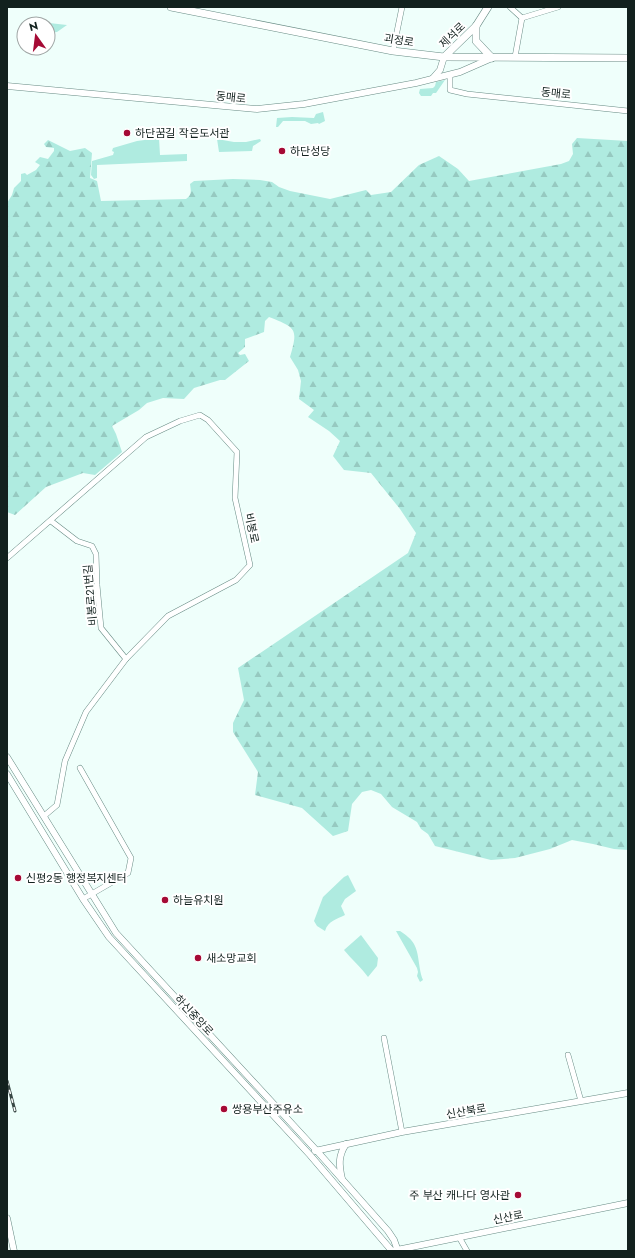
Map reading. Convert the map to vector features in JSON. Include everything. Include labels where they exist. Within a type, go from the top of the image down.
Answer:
[{"type":"main road","name":"괴정로","points":[[171,7],[393,51],[444,57],[628,58]]},
{"type":"main road","name":"제석로","points":[[444,57],[476,26],[488,7]]},
{"type":"main road","points":[[476,26],[476,41],[492,58]]},
{"type":"street","points":[[393,51],[402,7]]},
{"type":"street","points":[[510,7],[522,18]]},
{"type":"street","points":[[522,18],[558,7]]},
{"type":"street","points":[[515,57],[522,18]]},
{"type":"street","points":[[433,78],[440,70],[444,57]]},
{"type":"street","name":"동매로","points":[[7,86],[257,109],[304,104],[416,83],[460,72],[492,58]]},
{"type":"street","name":"동매로","points":[[450,75],[450,90],[467,94],[628,111]]},
{"type":"street","name":"비봉로","points":[[7,558],[146,437],[180,421],[200,414],[208,420],[237,452],[235,498],[250,565],[236,580],[168,616],[126,659],[86,712],[65,761],[57,804],[44,816]]},
{"type":"street","name":"비봉로21번길","points":[[51,521],[77,541],[92,546],[96,554],[101,628],[126,659]]},
{"type":"street","points":[[7,757],[116,933],[317,1150],[388,1231],[396,1251]]},
{"type":"street","points":[[80,768],[131,858],[128,873],[84,899]]},
{"type":"street","name":"하신중앙로","points":[[7,774],[109,937],[310,1155],[396,1251]]},
{"type":"street","points":[[36,821],[44,816]]},
{"type":"street","points":[[109,937],[116,933]]},
{"type":"street","points":[[384,1038],[402,1132]]},
{"type":"street","points":[[568,1055],[581,1101]]},
{"type":"street","name":"신산북로","points":[[310,1155],[317,1150],[402,1132],[628,1093]]},
{"type":"street","points":[[342,1179],[339,1163],[341,1152],[346,1144]]},
{"type":"street","name":"신산로","points":[[396,1251],[628,1203]]},
{"type":"street","points":[[7,1218],[14,1251]]},
{"type":"street","points":[[458,1237],[467,1251]]},
{"type":"green space","points":[[56,24],[67,25],[57,32]]},
{"type":"green space","points":[[445,80],[436,93],[433,93],[431,96],[421,96],[419,93],[420,89],[433,88],[436,82]]},
{"type":"green space","points":[[323,112],[325,121],[319,124],[311,124],[305,121],[283,121],[278,127],[276,127],[277,118],[314,118],[316,114]]},
{"type":"green space","points":[[159,138],[160,155],[187,154],[187,161],[97,165],[97,178],[94,179],[91,175],[92,161],[113,155],[113,148],[137,141]]},
{"type":"green space","points":[[577,138],[628,141],[628,850],[614,849],[572,840],[550,849],[515,858],[491,860],[435,846],[428,834],[421,829],[417,822],[392,807],[381,794],[371,790],[362,792],[352,804],[348,831],[333,836],[302,808],[255,795],[258,772],[233,732],[233,723],[244,700],[238,668],[408,553],[416,533],[400,509],[371,473],[344,470],[333,456],[340,441],[329,431],[308,417],[314,410],[299,399],[301,381],[298,370],[290,357],[294,340],[293,331],[285,324],[269,317],[265,321],[264,332],[245,339],[245,347],[238,353],[240,355],[245,354],[249,361],[225,380],[220,380],[194,388],[184,399],[163,398],[147,403],[139,410],[112,426],[122,452],[95,475],[83,473],[46,487],[15,515],[7,512],[7,203],[14,188],[21,181],[21,174],[25,173],[27,175],[36,170],[40,165],[35,162],[40,157],[48,159],[54,151],[54,148],[46,147],[44,144],[48,140],[70,151],[85,148],[92,153],[90,178],[97,181],[101,201],[186,199],[191,193],[190,184],[194,181],[233,179],[272,182],[279,187],[290,191],[330,199],[366,190],[371,195],[391,192],[419,165],[439,156],[458,169],[469,181],[561,164],[569,161],[573,154],[572,144]]},
{"type":"green space","points":[[217,139],[234,142],[246,142],[260,139],[261,141],[253,146],[252,151],[219,152]]},
{"type":"green space","points":[[348,875],[356,891],[345,899],[341,906],[345,915],[328,925],[325,931],[317,926],[314,921],[323,897]]},
{"type":"green space","points":[[396,931],[400,931],[412,941],[417,951],[423,980],[420,982],[417,976],[417,968]]},
{"type":"green space","points":[[361,935],[378,958],[377,966],[368,977],[344,950]]},
{"type":"railway","points":[[7,1081],[15,1111]]},
{"type":"place","name":"하단꿈길 작은도서관","points":[[127,133]]},
{"type":"place","name":"하단성당","points":[[282,151]]},
{"type":"place","name":"신평2동 행정복지센터","points":[[18,878]]},
{"type":"place","name":"하늘유치원","points":[[165,900]]},
{"type":"place","name":"새소망교회","points":[[198,958]]},
{"type":"place","name":"쌍용부산주유소","points":[[224,1109]]},
{"type":"place","name":"주 부산 캐나다 영사관","points":[[518,1195]]}]
